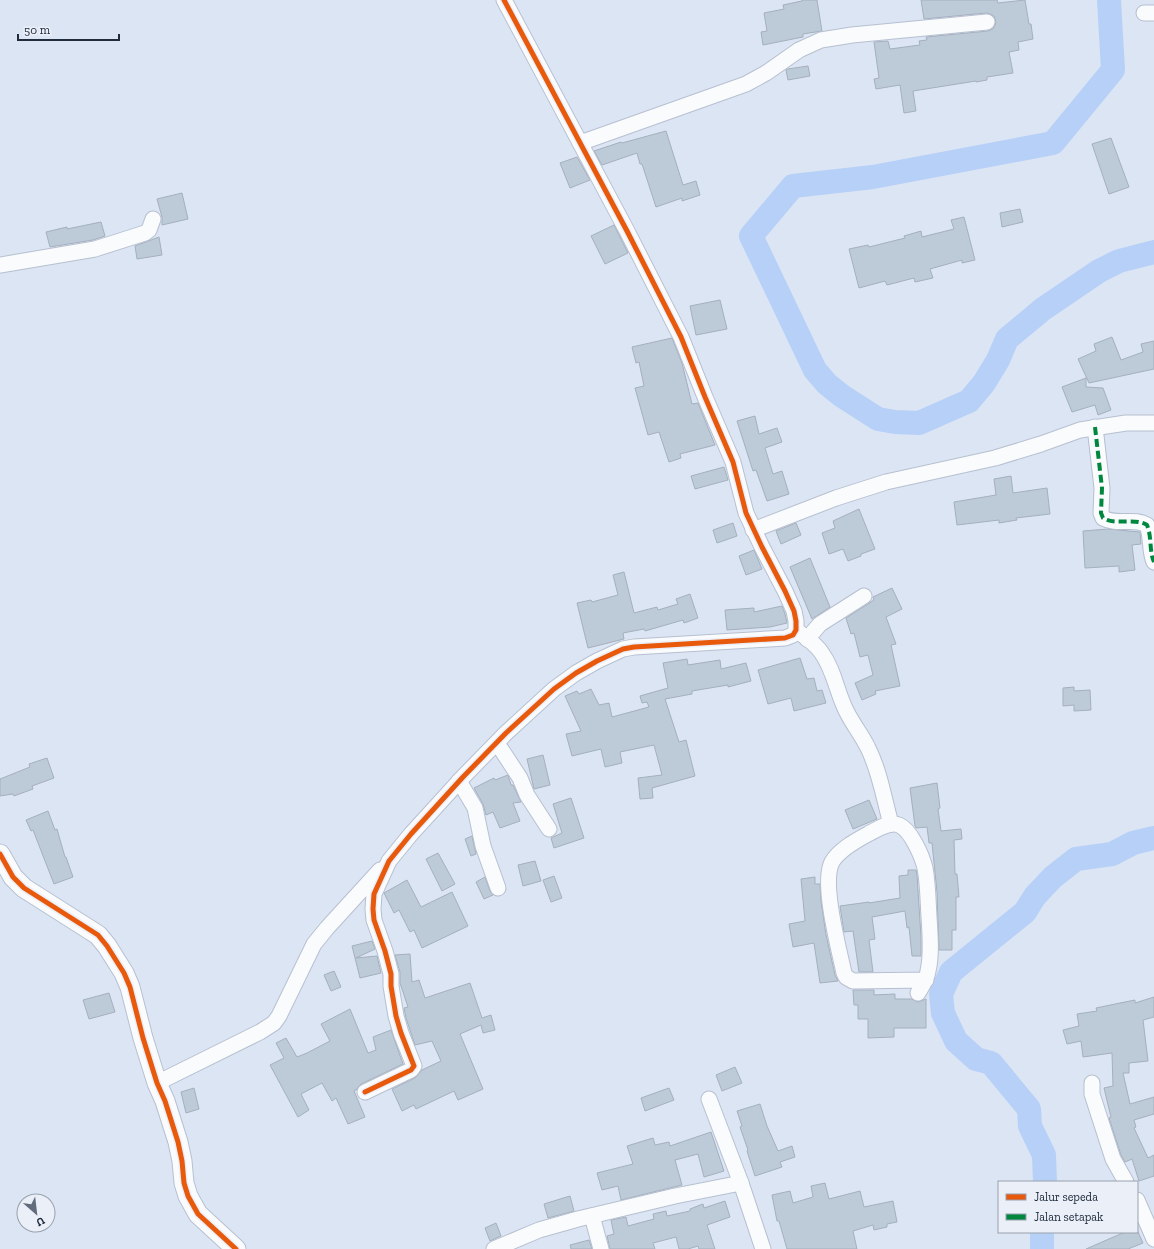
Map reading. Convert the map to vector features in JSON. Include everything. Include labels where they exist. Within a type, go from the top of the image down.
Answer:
[{"type":"street","points":[[504,0],[681,337],[733,462],[746,513],[753,530],[790,602],[802,634],[816,646],[826,660],[851,721],[869,748],[884,795],[891,824]]},
{"type":"street","points":[[580,143],[746,84],[766,73],[799,50],[821,40],[852,35],[987,22]]},
{"type":"street","points":[[0,265],[104,247],[145,233],[149,230],[153,219]]},
{"type":"street","points":[[753,530],[836,498],[886,482],[1000,456],[1041,444],[1080,430],[1126,422],[1154,423]]},
{"type":"street","points":[[1095,427],[1102,488],[1101,513],[1103,518],[1112,522],[1139,522],[1147,525],[1149,529],[1151,553],[1154,562]]},
{"type":"street","points":[[157,1083],[260,1032],[274,1023],[282,1011],[314,944],[327,928],[389,861],[411,834],[459,781],[496,743],[554,689],[576,673],[622,649],[645,646],[785,638],[792,635],[802,634],[864,596]]},
{"type":"street","points":[[496,743],[520,778],[527,795],[549,829]]},
{"type":"street","points":[[459,781],[475,808],[483,846],[498,888]]},
{"type":"street","points":[[918,993],[926,980],[930,958],[928,902],[924,868],[918,848],[907,832],[899,825],[891,824],[863,837],[845,849],[832,862],[829,870],[828,887],[844,973],[846,977],[852,981],[926,980]]},
{"type":"street","points":[[0,854],[13,877],[24,888],[93,931],[108,946],[129,983],[143,1038],[178,1142],[184,1182],[194,1209],[202,1219],[236,1249]]},
{"type":"street","points":[[365,1092],[411,1070],[414,1066],[396,1016],[391,974],[386,951],[374,920],[374,894],[389,861]]},
{"type":"street","points":[[1092,1083],[1092,1094],[1113,1159],[1125,1181]]},
{"type":"street","points":[[709,1099],[741,1184],[763,1249]]},
{"type":"street","points":[[494,1249],[539,1230],[592,1216],[675,1196],[741,1184]]},
{"type":"street","points":[[1138,1202],[1154,1238]]},
{"type":"street","points":[[592,1216],[601,1249]]},
{"type":"building","points":[[802,0],[817,0],[822,31],[803,34],[803,37],[763,45],[761,32],[767,31],[764,13],[784,9],[783,5]]},
{"type":"building","points":[[921,0],[997,0],[998,3],[1025,0],[1033,39],[1018,42],[1019,50],[1009,52],[1013,73],[987,77],[987,80],[976,82],[913,91],[916,111],[904,113],[900,85],[876,89],[874,79],[879,78],[874,42],[888,41],[890,49],[920,45],[919,41],[927,40],[926,37],[988,31],[993,29],[996,22],[994,16],[986,13],[924,19]]},
{"type":"building","points":[[808,66],[810,76],[788,80],[786,70]]},
{"type":"building","points":[[666,131],[683,185],[696,181],[700,195],[682,201],[682,198],[656,207],[637,153],[602,165],[594,151],[621,142],[622,143]]},
{"type":"building","points":[[1111,138],[1129,187],[1109,194],[1092,144]]},
{"type":"building","points":[[577,157],[590,180],[570,188],[560,163]]},
{"type":"building","points":[[182,193],[188,219],[162,225],[162,217],[157,199]]},
{"type":"building","points":[[1020,209],[1023,222],[1002,227],[1000,213]]},
{"type":"building","points":[[964,217],[975,260],[962,263],[962,260],[930,269],[933,278],[915,282],[914,278],[887,285],[885,281],[859,288],[849,249],[868,245],[869,247],[905,238],[904,236],[921,231],[922,237],[954,229],[951,220]]},
{"type":"building","points":[[101,222],[105,236],[93,240],[50,247],[46,232]]},
{"type":"building","points":[[614,225],[628,253],[605,264],[591,236]]},
{"type":"building","points":[[159,237],[162,255],[137,259],[135,246]]},
{"type":"building","points":[[720,300],[727,329],[696,335],[690,306]]},
{"type":"building","points":[[1112,337],[1121,360],[1143,352],[1141,344],[1154,341],[1154,369],[1089,383],[1078,359],[1096,351],[1094,344]]},
{"type":"building","points":[[672,338],[682,363],[692,404],[698,403],[715,445],[680,454],[681,458],[669,462],[659,432],[648,435],[635,388],[644,386],[639,362],[636,363],[632,347]]},
{"type":"building","points":[[1086,378],[1086,387],[1103,388],[1111,410],[1098,415],[1095,405],[1072,412],[1062,387]]},
{"type":"building","points":[[755,416],[759,434],[777,428],[782,442],[765,448],[773,474],[782,471],[789,494],[767,501],[756,470],[753,471],[737,421]]},
{"type":"building","points":[[724,467],[728,480],[695,489],[691,476]]},
{"type":"building","points":[[1011,476],[1013,493],[1047,488],[1050,514],[1016,518],[1017,520],[999,523],[999,520],[957,525],[954,502],[996,495],[994,479]]},
{"type":"building","points":[[859,509],[875,549],[848,561],[843,549],[829,554],[822,533],[835,528],[833,521]]},
{"type":"building","points":[[733,523],[737,536],[717,543],[713,530]]},
{"type":"building","points":[[796,523],[801,535],[781,544],[776,531]]},
{"type":"building","points":[[1108,529],[1140,532],[1141,544],[1132,545],[1135,570],[1119,572],[1119,566],[1085,568],[1083,531]]},
{"type":"building","points":[[754,550],[762,569],[746,575],[739,556]]},
{"type":"building","points":[[810,558],[830,607],[812,619],[790,567]]},
{"type":"building","points":[[624,572],[634,613],[657,607],[658,610],[678,604],[676,599],[690,594],[698,618],[684,623],[683,620],[645,631],[644,629],[623,633],[624,639],[588,648],[577,603],[591,600],[592,602],[618,595],[613,575]]},
{"type":"building","points":[[892,588],[902,609],[886,617],[896,644],[891,645],[900,686],[875,691],[876,694],[862,700],[855,683],[873,675],[868,655],[860,657],[854,633],[851,634],[846,618],[874,600],[873,597]]},
{"type":"building","points":[[782,606],[787,623],[770,627],[727,630],[725,610],[754,608],[754,612]]},
{"type":"building","points":[[800,658],[807,679],[814,678],[817,691],[822,690],[826,703],[794,711],[791,698],[768,704],[758,670]]},
{"type":"building","points":[[687,659],[688,665],[720,660],[721,669],[746,663],[751,681],[728,687],[728,685],[692,691],[692,694],[665,699],[679,742],[686,740],[695,776],[652,788],[653,798],[640,799],[638,778],[662,775],[654,745],[620,752],[622,763],[605,767],[601,749],[572,756],[566,734],[581,731],[565,696],[577,691],[579,694],[591,689],[599,705],[609,703],[612,717],[649,707],[647,702],[642,703],[640,696],[668,688],[663,663]]},
{"type":"building","points":[[1074,687],[1074,691],[1090,690],[1091,710],[1074,711],[1074,705],[1063,706],[1063,688]]},
{"type":"building","points":[[543,755],[550,785],[534,789],[527,759]]},
{"type":"building","points":[[47,758],[54,778],[32,786],[33,789],[14,796],[13,794],[0,796],[0,779],[30,767],[29,764]]},
{"type":"building","points":[[508,775],[511,785],[513,785],[521,802],[513,803],[520,821],[500,828],[493,812],[486,815],[483,804],[474,788],[494,778],[495,780]]},
{"type":"building","points":[[937,783],[941,831],[961,829],[962,839],[954,840],[955,874],[957,874],[959,897],[956,897],[956,930],[952,930],[952,950],[939,950],[937,892],[932,843],[929,843],[927,827],[916,828],[915,826],[910,788]]},
{"type":"building","points":[[571,798],[584,838],[554,848],[551,838],[562,833],[553,804]]},
{"type":"building","points":[[869,800],[877,819],[853,829],[845,810]]},
{"type":"building","points":[[48,811],[55,830],[57,829],[65,857],[73,877],[54,884],[33,830],[31,831],[26,820]]},
{"type":"building","points":[[472,836],[476,854],[471,856],[465,839]]},
{"type":"building","points":[[438,853],[455,884],[442,891],[426,859]]},
{"type":"building","points":[[535,861],[541,881],[523,886],[518,865]]},
{"type":"building","points":[[908,870],[916,870],[917,875],[921,956],[912,956],[909,927],[907,928],[905,911],[872,917],[875,939],[869,940],[873,972],[859,972],[853,931],[844,932],[840,906],[900,898],[899,876],[908,875]]},
{"type":"building","points":[[554,876],[562,898],[551,902],[543,880]]},
{"type":"building","points":[[485,877],[493,895],[484,899],[476,882]]},
{"type":"building","points":[[815,877],[815,884],[820,884],[826,935],[835,975],[838,981],[820,983],[814,943],[793,947],[789,924],[805,921],[801,879]]},
{"type":"building","points":[[407,880],[421,907],[452,892],[468,926],[422,948],[414,930],[410,932],[399,910],[394,913],[384,893]]},
{"type":"building","points":[[372,941],[375,949],[356,958],[377,956],[381,973],[360,978],[352,946]]},
{"type":"building","points":[[410,954],[412,982],[419,980],[425,998],[470,983],[482,1018],[491,1015],[495,1030],[483,1033],[481,1025],[460,1034],[483,1089],[458,1100],[454,1091],[416,1109],[414,1105],[402,1111],[392,1089],[415,1078],[422,1070],[441,1061],[432,1041],[415,1045],[406,1018],[404,1008],[408,1007],[400,983],[400,972],[395,955]]},
{"type":"building","points":[[334,971],[341,987],[331,991],[324,975]]},
{"type":"building","points":[[853,990],[874,990],[874,995],[895,994],[895,999],[912,999],[918,1002],[926,999],[926,1028],[894,1028],[894,1037],[868,1038],[868,1019],[858,1019],[858,1005],[854,1005]]},
{"type":"building","points":[[109,993],[115,1012],[89,1019],[83,1000]]},
{"type":"building","points":[[1154,997],[1154,1017],[1143,1020],[1148,1061],[1129,1063],[1129,1073],[1123,1073],[1130,1104],[1154,1097],[1154,1114],[1134,1120],[1136,1127],[1134,1128],[1148,1158],[1154,1155],[1154,1176],[1139,1181],[1132,1159],[1125,1162],[1121,1155],[1109,1118],[1111,1117],[1104,1088],[1113,1086],[1112,1053],[1083,1057],[1081,1041],[1067,1044],[1063,1030],[1079,1026],[1077,1014],[1097,1011],[1096,1008],[1135,1000],[1135,1003]]},
{"type":"building","points":[[350,1009],[368,1053],[376,1050],[373,1037],[391,1030],[403,1064],[361,1084],[354,1091],[365,1117],[348,1124],[336,1098],[332,1101],[322,1083],[301,1094],[309,1110],[298,1117],[270,1065],[284,1058],[276,1043],[286,1038],[297,1057],[307,1053],[330,1041],[321,1024]]},
{"type":"building","points":[[735,1067],[742,1083],[722,1091],[716,1075]]},
{"type":"building","points":[[194,1088],[199,1109],[186,1113],[181,1092]]},
{"type":"building","points":[[669,1088],[674,1100],[645,1111],[641,1098]]},
{"type":"building","points":[[760,1104],[767,1126],[778,1151],[792,1146],[795,1157],[780,1162],[782,1167],[755,1176],[740,1127],[742,1126],[737,1111]]},
{"type":"building","points":[[711,1132],[724,1171],[704,1177],[698,1154],[675,1160],[682,1185],[621,1200],[618,1186],[602,1190],[597,1173],[633,1164],[627,1146],[653,1138],[655,1145],[669,1142],[670,1146]]},
{"type":"building","points":[[825,1183],[829,1199],[860,1191],[864,1207],[893,1201],[897,1222],[887,1224],[887,1227],[874,1230],[873,1225],[853,1231],[857,1249],[787,1249],[779,1221],[777,1221],[772,1195],[790,1191],[793,1203],[813,1197],[811,1186]]},
{"type":"building","points":[[570,1196],[574,1211],[548,1218],[544,1204]]},
{"type":"building","points":[[725,1201],[730,1217],[707,1225],[715,1249],[699,1249],[698,1246],[688,1249],[679,1249],[676,1237],[653,1243],[655,1249],[610,1249],[607,1236],[614,1234],[611,1220],[626,1217],[628,1226],[654,1219],[653,1214],[666,1211],[667,1216],[690,1211],[690,1209],[703,1204],[704,1208]]},
{"type":"building","points":[[496,1223],[501,1236],[490,1241],[485,1228]]},
{"type":"building","points":[[1138,1232],[1143,1243],[1128,1249],[1086,1249],[1123,1233]]},
{"type":"building","points":[[589,1240],[592,1249],[571,1249],[570,1245]]},
{"type":"waterway","points":[[1109,0],[1113,70],[1053,143],[873,177],[793,186],[751,236],[815,370],[827,384],[842,396],[878,419],[895,422],[919,423],[969,401],[984,383],[998,360],[1007,339],[1043,309],[1099,271],[1119,261],[1154,252]]},
{"type":"waterway","points":[[1045,1181],[1044,1155],[1030,1126],[1029,1109],[991,1063],[976,1059],[956,1041],[943,1013],[941,994],[951,972],[1025,912],[1035,896],[1053,877],[1076,859],[1112,854],[1133,843],[1154,838]]},
{"type":"waterway","points":[[1042,1233],[1042,1249]]},
{"type":"marked path","points":[[1095,427],[1102,488],[1101,513],[1103,518],[1114,521],[1137,522],[1147,525],[1150,534],[1152,558],[1154,562]]},
{"type":"cycle path","points":[[365,1092],[411,1070],[414,1066],[396,1016],[391,986],[391,974],[374,920],[374,894],[389,861],[411,834],[463,777],[506,733],[554,689],[576,673],[623,649],[634,647],[785,638],[793,635],[796,630],[794,611],[746,513],[733,462],[681,337],[627,231],[504,0]]},
{"type":"cycle path","points":[[0,854],[13,877],[24,888],[98,935],[107,946],[124,973],[130,987],[143,1038],[157,1083],[165,1101],[178,1142],[182,1161],[184,1183],[188,1196],[198,1214],[236,1249]]}]
